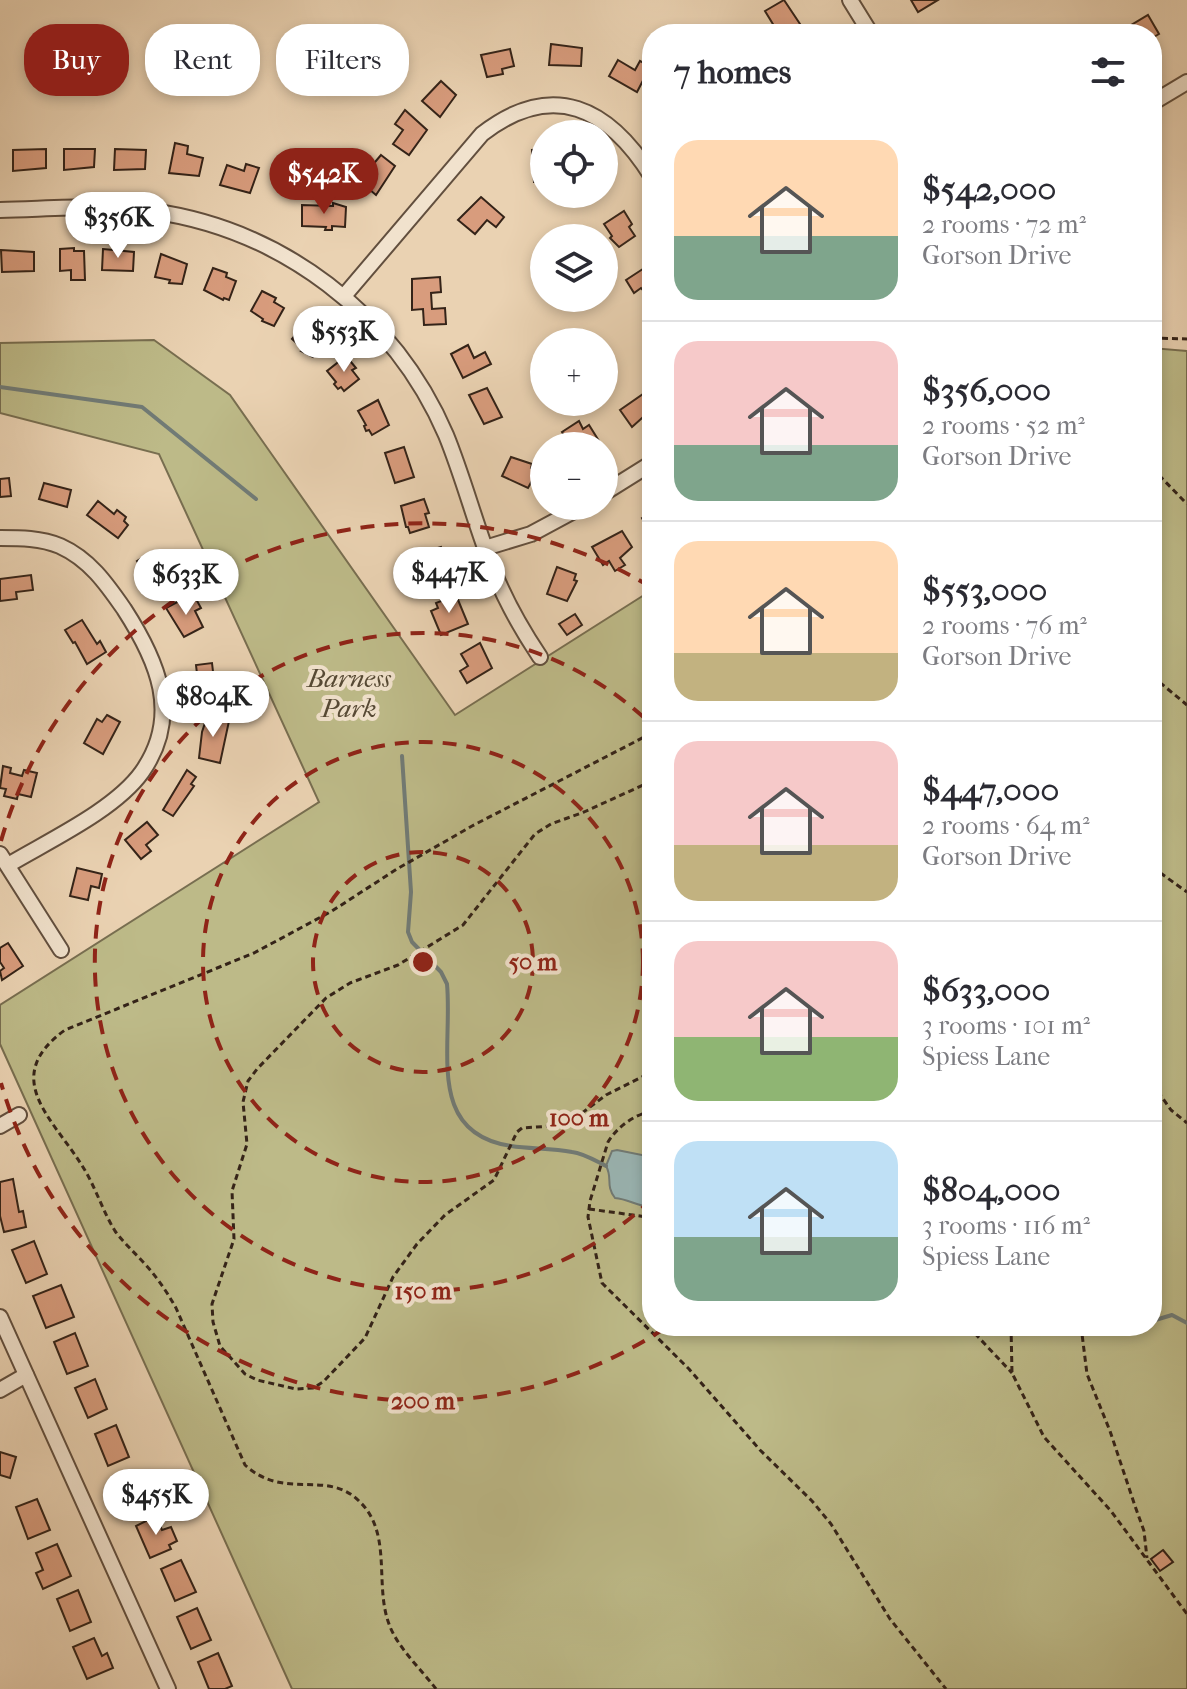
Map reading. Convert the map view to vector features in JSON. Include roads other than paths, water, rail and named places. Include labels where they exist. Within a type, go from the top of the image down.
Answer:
[{"type":"street","points":[[850,0],[865,24]]},
{"type":"street","points":[[1162,97],[1187,82]]},
{"type":"street","points":[[344,296],[482,134],[511,114],[551,106],[585,112],[602,119],[627,140],[642,162]]},
{"type":"street","points":[[0,210],[125,209],[193,219],[249,237],[284,254],[344,296],[390,343],[425,393],[447,439],[511,611],[540,657]]},
{"type":"street","points":[[618,484],[642,469]]},
{"type":"street","points":[[485,548],[531,534],[557,520]]},
{"type":"street","points":[[0,538],[45,541],[74,553],[93,568],[106,582],[152,656],[159,675],[163,711],[154,747],[141,773],[101,809],[4,859],[61,950]]},
{"type":"street","points":[[0,1126],[19,1115]]},
{"type":"street","points":[[0,1317],[168,1689]]},
{"type":"street","points":[[0,1390],[26,1375]]},
{"type":"water","points":[[612,1151],[642,1155],[642,1205],[615,1198],[612,1193],[606,1166]]},
{"type":"waterway","points":[[0,387],[142,407],[256,499]]},
{"type":"waterway","points":[[402,756],[411,892],[408,932],[412,942],[441,972],[447,984],[447,1060],[455,1106],[466,1124],[484,1138],[511,1146],[576,1153],[606,1166]]},
{"type":"waterway","points":[[1162,1318],[1172,1315],[1187,1323]]},
{"type":"park label","name":"Barness Park","points":[[349,693]]}]
